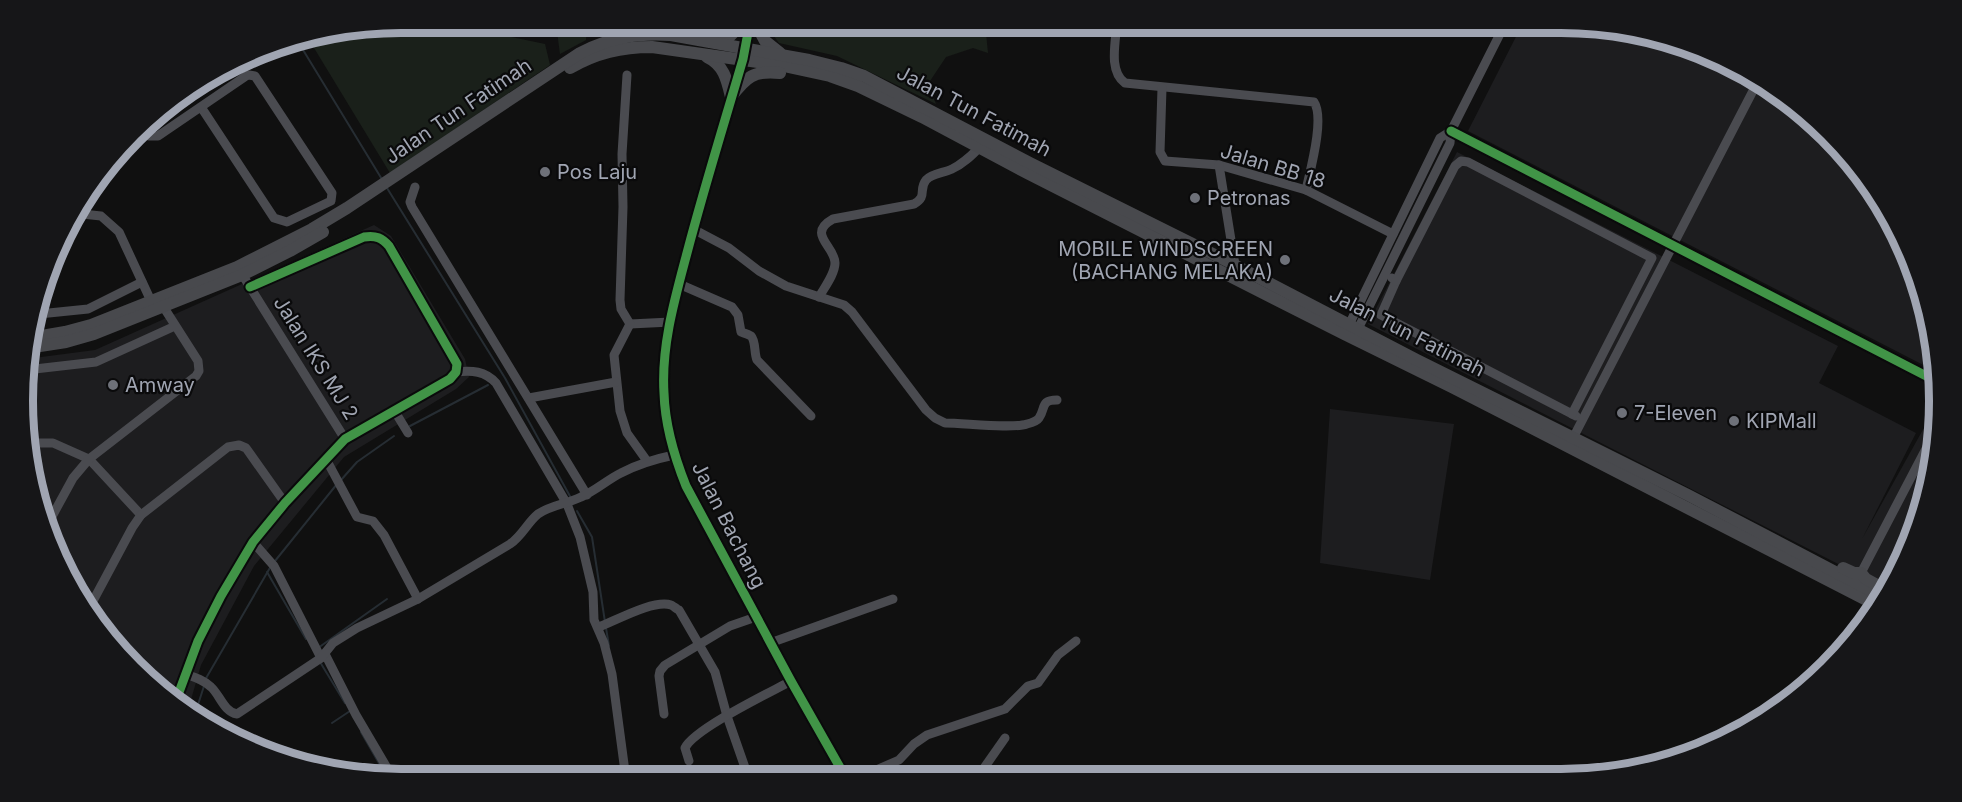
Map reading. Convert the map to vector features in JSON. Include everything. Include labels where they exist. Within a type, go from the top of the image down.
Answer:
[{"type":"main road","points":[[693,38],[721,40],[733,33]]},
{"type":"main road","points":[[759,33],[772,48],[792,57]]},
{"type":"main road","name":"Jalan Tun Fatimah","points":[[396,181],[572,57],[600,43],[621,36],[643,34],[671,34],[693,38],[858,86],[1351,332],[1573,438],[1875,593]]},
{"type":"main road","name":"Jalan Tun Fatimah","points":[[39,337],[91,325],[157,302],[240,271],[309,241],[371,197],[563,72],[590,57],[633,47],[695,53],[792,57],[841,68],[864,76],[1030,163],[1235,265],[1452,387],[1869,602]]},
{"type":"main road","points":[[695,53],[710,58],[722,69],[732,97]]},
{"type":"main road","points":[[732,97],[740,86],[756,74],[766,71],[793,74],[815,72]]},
{"type":"main road","name":"Jalan Tun Fatimah","points":[[37,346],[66,342],[94,334],[157,302]]},
{"type":"main road","points":[[1829,568],[1833,566],[1861,573],[1879,586]]},
{"type":"main road","points":[[1855,595],[1867,605]]},
{"type":"street","name":"Jalan Bachang","points":[[748,33],[679,284],[665,359],[664,392],[674,455],[686,486],[841,769]]},
{"type":"street","points":[[1117,33],[1115,69],[1117,75],[1125,83],[1314,102],[1318,109],[1317,139],[1306,190]]},
{"type":"street","points":[[1351,332],[1385,274],[1450,143],[1451,131],[1500,33]]},
{"type":"street","points":[[147,135],[158,136],[246,76],[252,75],[258,79],[332,192],[328,203],[287,222],[278,220],[271,214],[201,107]]},
{"type":"street","points":[[627,75],[622,154],[620,300],[621,309],[630,324]]},
{"type":"street","name":"Jalan BB 18","points":[[1162,88],[1160,152],[1165,161],[1219,165],[1306,190],[1393,234]]},
{"type":"street","points":[[1573,438],[1754,88]]},
{"type":"street","points":[[1351,332],[1393,234],[1440,138],[1451,131]]},
{"type":"street","points":[[1451,131],[1928,377]]},
{"type":"street","points":[[819,297],[833,272],[835,263],[822,234],[822,228],[826,223],[833,219],[914,204],[923,197],[924,183],[927,179],[958,166],[979,148]]},
{"type":"street","points":[[1572,414],[1652,258],[1468,162],[1461,161],[1455,166],[1396,281],[1382,315],[1572,414],[1582,419]]},
{"type":"street","points":[[1219,165],[1235,265]]},
{"type":"street","points":[[415,187],[410,202],[412,207],[587,495]]},
{"type":"street","points":[[52,515],[73,478],[89,459],[196,376],[199,371],[198,361],[142,282],[119,232],[101,216],[84,214]]},
{"type":"street","points":[[693,229],[729,248],[759,272],[777,281],[844,305],[852,312],[926,410],[945,423],[1022,426],[1037,420],[1041,416],[1043,405],[1057,400]]},
{"type":"street","points":[[250,287],[364,237],[382,238],[389,246],[457,368],[489,375],[496,382],[567,504],[585,557],[593,592],[594,620],[603,625]]},
{"type":"street","name":"Jalan IKS MJ 2","points":[[240,271],[345,439]]},
{"type":"street","points":[[1385,274],[1396,281]]},
{"type":"street","points":[[44,313],[88,309],[142,282]]},
{"type":"street","points":[[679,284],[732,307],[738,315],[741,332],[753,339],[754,354],[757,360],[811,416]]},
{"type":"street","points":[[630,324],[671,322]]},
{"type":"street","points":[[630,324],[614,355],[616,382],[622,421],[627,433],[647,461]]},
{"type":"street","points":[[35,369],[96,362],[175,326]]},
{"type":"street","points":[[177,693],[202,632],[254,542],[285,503],[345,439],[450,379],[457,368]]},
{"type":"street","points":[[529,398],[616,382]]},
{"type":"street","points":[[394,410],[408,433]]},
{"type":"street","points":[[36,443],[53,443],[89,459],[141,515]]},
{"type":"street","points":[[93,601],[141,515],[215,456],[233,445],[246,448],[285,503]]},
{"type":"street","points":[[1861,573],[1926,449]]},
{"type":"street","points":[[185,674],[201,679],[211,687],[229,711],[237,714],[323,656],[333,643],[357,628],[418,599],[519,538],[536,515],[587,495],[620,473],[647,461],[674,455]]},
{"type":"street","points":[[326,459],[357,517],[373,521],[384,535],[418,599]]},
{"type":"street","points":[[254,542],[274,566],[387,768]]},
{"type":"street","points":[[770,642],[892,599]]},
{"type":"street","points":[[603,625],[652,606],[671,605],[679,610],[715,672],[727,716],[746,769]]},
{"type":"street","points":[[664,714],[659,676],[665,665],[730,626],[756,617]]},
{"type":"street","points":[[603,625],[624,769]]},
{"type":"street","points":[[878,769],[899,760],[914,744],[927,735],[1005,709],[1028,686],[1038,683],[1058,655],[1076,641]]},
{"type":"street","points":[[689,761],[685,752],[687,743],[727,716],[791,681]]},
{"type":"street","points":[[983,769],[1005,738]]},
{"type":"shaded area","points":[[401,33],[493,33],[545,44],[550,65],[390,173],[312,44],[353,36]]},
{"type":"shaded area","points":[[557,33],[586,33],[586,40],[560,54]]},
{"type":"shaded area","points":[[772,33],[986,33],[988,53],[973,48],[946,57],[928,84],[936,104],[837,56],[779,43]]},
{"type":"shaded area","points":[[1518,33],[1585,34],[1633,40],[1679,53],[1724,71],[1765,95],[1804,124],[1838,158],[1867,197],[1880,217],[1901,260],[1922,329],[1927,367],[1468,131]]},
{"type":"shaded area","points":[[1457,152],[1838,346],[1819,383],[1916,433],[1862,539],[1928,420],[1922,473],[1901,542],[1881,584],[1368,324]]},
{"type":"shaded area","points":[[374,225],[391,236],[465,359],[469,377],[456,389],[344,457],[254,566],[201,665],[190,702],[158,678],[124,644],[95,605],[82,585],[61,542],[46,496],[40,473],[34,425],[36,358],[95,350]]},
{"type":"shaded area","points":[[1330,409],[1454,424],[1430,580],[1320,563]]},
{"type":"waterway","points":[[301,47],[383,181]]},
{"type":"waterway","points":[[387,188],[505,378],[571,498]]},
{"type":"waterway","points":[[410,426],[488,385]]},
{"type":"waterway","points":[[341,480],[357,462],[394,436]]},
{"type":"waterway","points":[[275,561],[337,484]]},
{"type":"waterway","points":[[577,511],[592,537],[605,622]]},
{"type":"waterway","points":[[205,680],[271,566]]},
{"type":"waterway","points":[[267,572],[306,639]]},
{"type":"waterway","points":[[318,648],[387,599]]},
{"type":"waterway","points":[[606,628],[609,646]]},
{"type":"waterway","points":[[320,662],[345,703]]},
{"type":"waterway","points":[[197,707],[204,686]]},
{"type":"waterway","points":[[332,723],[350,711]]},
{"type":"waterway","points":[[361,732],[382,768]]},
{"type":"cycle path","points":[[748,33],[743,59],[670,322],[664,375],[666,417],[674,452],[686,486],[841,769]]},
{"type":"cycle path","points":[[1451,131],[1928,377]]},
{"type":"cycle path","points":[[178,694],[198,641],[221,596],[253,542],[285,503],[345,439],[450,379],[456,372],[457,364],[389,246],[378,238],[364,237],[250,287]]},
{"type":"place","name":"Pos Laju","points":[[545,172]]},
{"type":"place","name":"Petronas","points":[[1195,198]]},
{"type":"place","name":"MOBILE WINDSCREEN (BACHANG MELAKA)","points":[[1285,260]]},
{"type":"place","name":"Amway","points":[[113,385]]},
{"type":"place","name":"7-Eleven","points":[[1622,413]]},
{"type":"place","name":"KIPMall","points":[[1734,421]]}]
